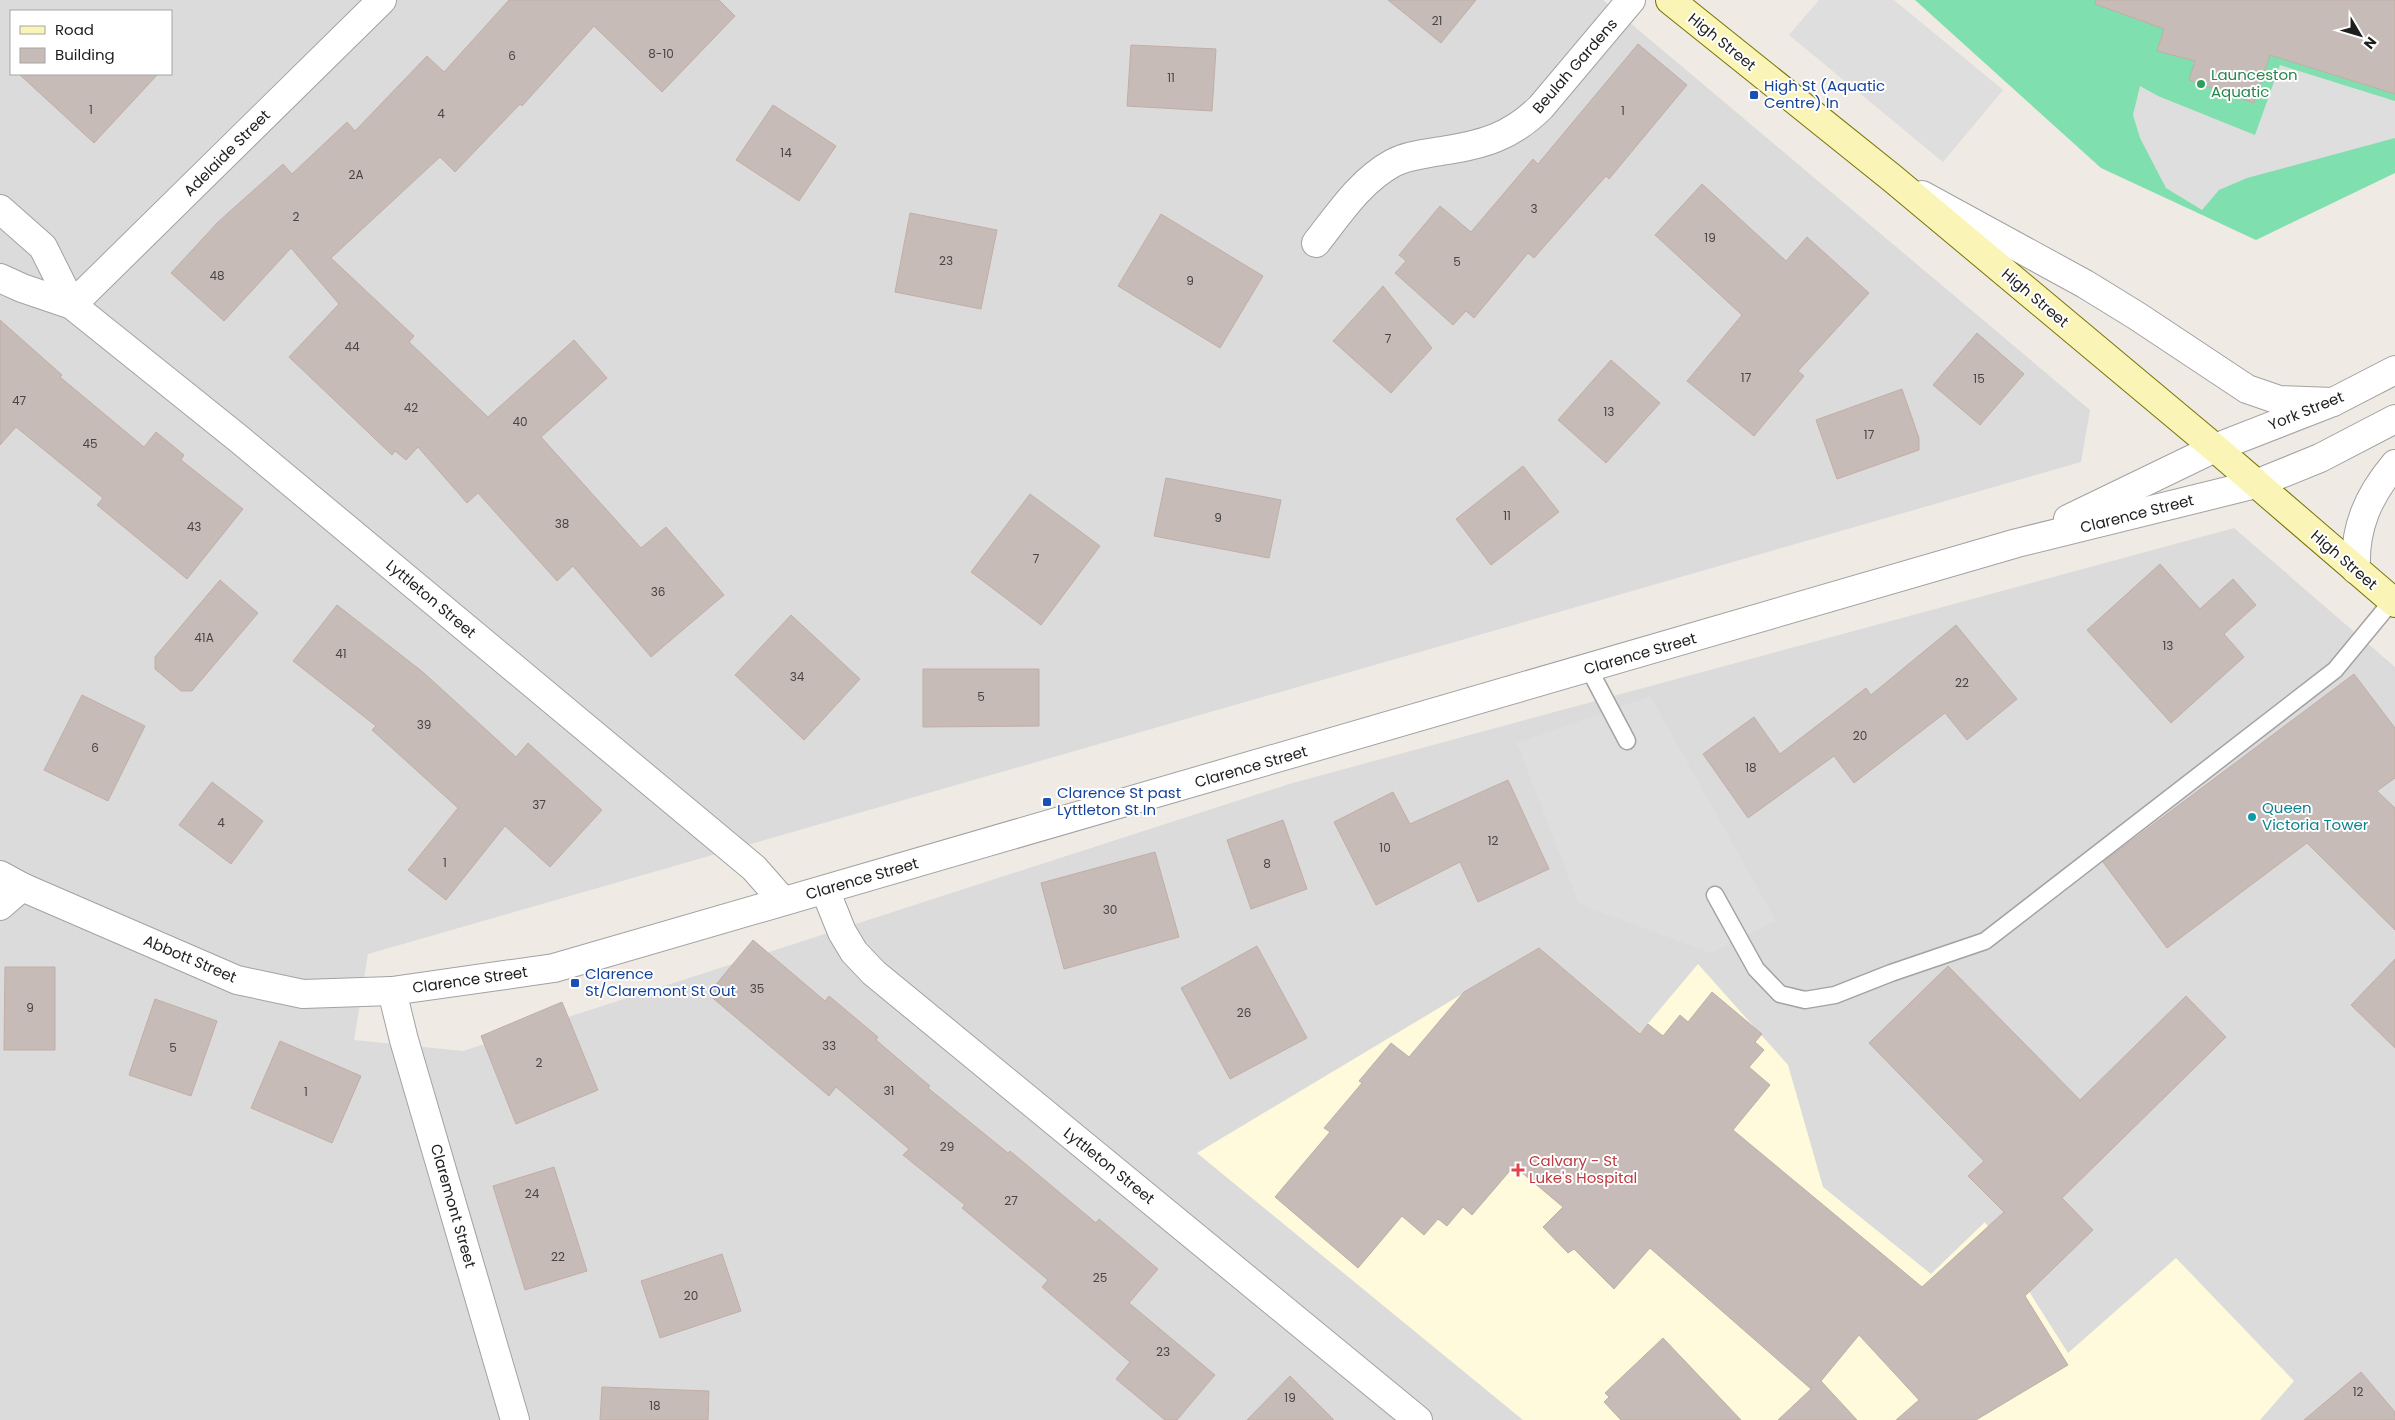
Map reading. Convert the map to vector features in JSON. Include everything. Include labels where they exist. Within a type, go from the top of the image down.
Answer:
[{"type":"main road","name":"High Street","points":[[1670,0],[1892,178],[2215,448],[2394,602]]},
{"type":"street","name":"Adelaide Street","points":[[72,306],[382,0]]},
{"type":"street","name":"Beulah Gardens","points":[[1316,243],[1363,185],[1395,162],[1411,156],[1476,146],[1515,129],[1529,120],[1631,0]]},
{"type":"street","points":[[1892,178],[2031,253],[2092,289],[2247,389],[2279,400],[2334,402]]},
{"type":"street","name":"Lyttleton Street","points":[[0,209],[43,247],[72,306]]},
{"type":"street","name":"Lyttleton Street","points":[[0,278],[72,306],[239,439],[754,868],[783,901]]},
{"type":"street","name":"York Street","points":[[2215,448],[2334,402],[2395,370]]},
{"type":"street","points":[[2256,484],[2320,458],[2395,419]]},
{"type":"street","name":"Clarence Street","points":[[2017,543],[2215,448]]},
{"type":"street","points":[[2356,570],[2355,548],[2358,529],[2382,480],[2395,464]]},
{"type":"street","name":"Clarence Street","points":[[392,991],[554,968],[1589,669],[2017,543],[2256,484]]},
{"type":"street","points":[[0,906],[11,881]]},
{"type":"street","name":"Abbott Street","points":[[11,881],[237,980],[303,994],[392,991]]},
{"type":"street","name":"Lyttleton Street","points":[[825,890],[854,952],[874,973],[1418,1420]]},
{"type":"street","name":"Claremont Street","points":[[392,991],[404,1040],[515,1420]]},
{"type":"lane","points":[[1716,895],[1756,969],[1780,994],[1805,1000],[1835,995],[1891,973],[1985,941],[2335,670],[2394,602]]},
{"type":"lane","points":[[1589,669],[1627,741]]},
{"type":"shaded area","points":[[0,0],[1603,0],[2090,410],[2081,462],[368,954],[354,1040],[463,1051],[1289,784],[2234,528],[2395,667],[2395,1420],[0,1420]]},
{"type":"shaded area","points":[[1819,0],[1894,0],[2003,90],[1943,162],[1789,35]]},
{"type":"shaded area","points":[[2280,65],[2395,101],[2395,138],[2247,178],[2219,190],[2202,210],[2166,188],[2140,138],[2133,115],[2140,86],[2158,96],[2255,135]]},
{"type":"shaded area","points":[[1650,696],[1776,921],[1711,953],[1579,904],[1517,743]]},
{"type":"shaded area","name":"Calvary - St Luke's Hospital","points":[[1539,948],[1640,1033],[1698,964],[1788,1065],[1823,1187],[1931,1274],[1985,1222],[2068,1353],[2176,1258],[2294,1381],[2260,1420],[1523,1420],[1197,1153]]},
{"type":"green space","name":"Launceston Aquatic","points":[[1915,0],[2395,0],[2395,173],[2256,240],[2101,168]]},
{"type":"building","points":[[509,0],[719,0],[735,16],[662,92],[594,26],[522,106],[520,104],[455,172],[440,157],[331,258],[414,336],[409,342],[488,417],[574,340],[607,378],[541,437],[641,548],[666,527],[724,595],[651,657],[573,566],[557,581],[478,493],[467,503],[418,447],[406,460],[395,451],[392,455],[289,357],[339,304],[291,248],[224,321],[171,273],[218,222],[283,164],[292,174],[347,122],[355,131],[427,56],[444,72]]},
{"type":"building","points":[[1388,0],[1476,0],[1441,43]]},
{"type":"building","points":[[2096,0],[2395,0],[2395,94],[2270,55],[2254,103],[2189,80],[2195,61],[2157,51],[2164,29],[2095,4]]},
{"type":"building","points":[[1638,44],[1687,85],[1609,179],[1606,176],[1534,258],[1528,253],[1474,318],[1466,311],[1453,325],[1395,273],[1406,261],[1399,255],[1440,206],[1471,232],[1533,159],[1538,164]]},
{"type":"building","points":[[1131,45],[1216,49],[1212,111],[1127,106]]},
{"type":"building","points":[[20,75],[157,75],[94,143]]},
{"type":"building","points":[[773,105],[836,146],[799,201],[736,160]]},
{"type":"building","points":[[1702,184],[1786,261],[1807,237],[1869,293],[1798,371],[1804,376],[1754,436],[1687,381],[1742,315],[1655,235]]},
{"type":"building","points":[[910,213],[997,230],[981,309],[895,292]]},
{"type":"building","points":[[1161,214],[1263,276],[1220,348],[1118,286]]},
{"type":"building","points":[[1383,286],[1432,348],[1391,393],[1333,341]]},
{"type":"building","points":[[0,320],[62,375],[60,377],[144,447],[156,432],[184,455],[181,460],[243,509],[187,579],[97,505],[103,498],[16,427],[0,445]]},
{"type":"building","points":[[1977,333],[2024,374],[1980,425],[1933,385]]},
{"type":"building","points":[[1611,360],[1660,403],[1606,463],[1558,420]]},
{"type":"building","points":[[1902,389],[1919,438],[1919,450],[1837,479],[1816,420]]},
{"type":"building","points":[[1523,466],[1559,512],[1491,565],[1456,519]]},
{"type":"building","points":[[1166,478],[1281,500],[1269,558],[1154,536]]},
{"type":"building","points":[[1030,494],[1100,546],[1041,625],[971,572]]},
{"type":"building","points":[[2160,564],[2200,609],[2233,579],[2256,605],[2224,634],[2244,657],[2171,723],[2087,630]]},
{"type":"building","points":[[220,580],[258,613],[192,691],[181,691],[155,669],[155,657]]},
{"type":"building","points":[[337,605],[424,673],[516,757],[528,743],[602,810],[550,867],[505,826],[446,900],[408,870],[458,808],[372,730],[376,726],[293,661]]},
{"type":"building","points":[[791,615],[860,679],[804,740],[735,675]]},
{"type":"building","points":[[1956,625],[2017,699],[1967,740],[1945,713],[1854,783],[1834,756],[1748,818],[1703,754],[1754,717],[1780,754],[1866,688],[1871,695]]},
{"type":"building","points":[[923,669],[1039,669],[1039,726],[923,727]]},
{"type":"building","name":"Queen Victoria Tower","points":[[2354,674],[2395,728],[2395,778],[2377,791],[2395,808],[2395,930],[2307,843],[2167,948],[2103,862]]},
{"type":"building","points":[[82,695],[145,726],[108,801],[44,770]]},
{"type":"building","points":[[1508,780],[1549,869],[1478,902],[1460,862],[1376,905],[1334,822],[1393,792],[1410,824]]},
{"type":"building","points":[[212,782],[263,821],[231,864],[179,825]]},
{"type":"building","points":[[1283,820],[1307,889],[1251,909],[1227,840]]},
{"type":"building","points":[[1155,852],[1179,937],[1064,969],[1041,883]]},
{"type":"building","points":[[753,940],[825,1001],[829,996],[878,1037],[876,1040],[930,1086],[928,1088],[1008,1153],[1010,1151],[1096,1223],[1099,1219],[1158,1269],[1129,1303],[1215,1375],[1177,1420],[1165,1420],[1116,1379],[1130,1362],[1042,1287],[1048,1280],[962,1208],[965,1205],[903,1155],[909,1149],[836,1087],[829,1096],[708,994]]},
{"type":"building","points":[[1257,946],[1307,1038],[1230,1079],[1181,988]]},
{"type":"building","name":"Calvary - St Luke's Hospital","points":[[1539,948],[1640,1034],[1648,1024],[1663,1036],[1680,1015],[1688,1022],[1712,992],[1762,1034],[1755,1042],[1764,1050],[1749,1067],[1770,1085],[1733,1130],[1922,1287],[2004,1212],[1968,1176],[1984,1161],[1869,1043],[1948,966],[2080,1100],[2186,996],[2226,1037],[2062,1198],[2093,1230],[2025,1296],[2068,1365],[1976,1420],[1896,1420],[1919,1400],[1859,1335],[1821,1381],[1857,1420],[1778,1420],[1811,1389],[1650,1248],[1614,1289],[1574,1249],[1568,1253],[1543,1227],[1563,1207],[1514,1166],[1472,1215],[1463,1207],[1447,1226],[1438,1219],[1424,1235],[1402,1216],[1358,1268],[1275,1197],[1330,1132],[1324,1128],[1362,1083],[1359,1081],[1391,1043],[1409,1057],[1464,992]]},
{"type":"building","points":[[2395,959],[2395,1048],[2351,1005]]},
{"type":"building","points":[[5,967],[55,967],[55,1050],[4,1050]]},
{"type":"building","points":[[155,999],[217,1021],[191,1096],[129,1075]]},
{"type":"building","points":[[562,1002],[598,1090],[516,1124],[481,1036]]},
{"type":"building","points":[[280,1041],[361,1076],[332,1143],[251,1108]]},
{"type":"building","points":[[554,1167],[587,1271],[525,1290],[493,1186]]},
{"type":"building","points":[[722,1254],[741,1311],[660,1338],[641,1281]]},
{"type":"building","points":[[1663,1338],[1741,1420],[1621,1420],[1604,1402],[1609,1397],[1605,1393]]},
{"type":"building","points":[[2361,1372],[2395,1412],[2395,1420],[2304,1420]]},
{"type":"building","points":[[1290,1376],[1334,1420],[1247,1420]]},
{"type":"building","points":[[602,1387],[709,1391],[708,1420],[600,1420]]},
{"type":"place","name":"Launceston Aquatic","points":[[2201,84]]},
{"type":"place","name":"High St (Aquatic Centre) In","points":[[1754,95]]},
{"type":"place","name":"Clarence St past Lyttleton St In","points":[[1047,802]]},
{"type":"place","name":"Queen Victoria Tower","points":[[2252,817]]},
{"type":"place","name":"Clarence St/Claremont St Out","points":[[575,983]]},
{"type":"place","name":"Calvary - St Luke's Hospital","points":[[1518,1170]]}]
